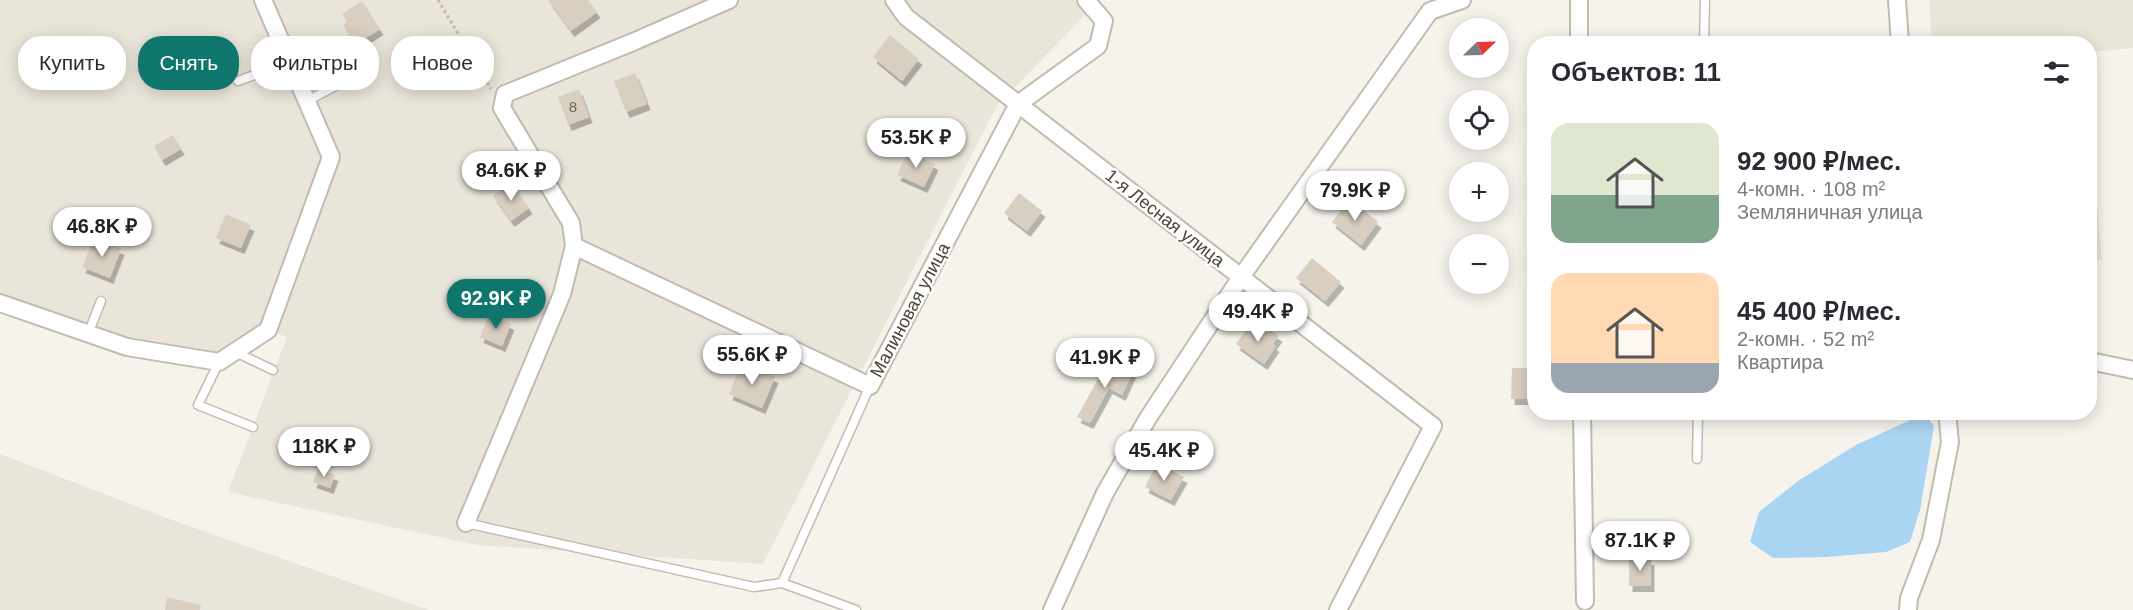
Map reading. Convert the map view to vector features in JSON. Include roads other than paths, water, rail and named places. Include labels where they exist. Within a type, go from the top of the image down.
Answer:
[{"type":"street","points":[[263,0],[279,36]]},
{"type":"street","points":[[466,523],[562,294],[574,246],[571,223],[502,108],[505,94],[729,0]]},
{"type":"street","name":"1-я Лесная улица","points":[[894,0],[906,17],[1241,277],[1430,11],[1462,0]]},
{"type":"street","points":[[1018,104],[1098,46],[1104,21],[1086,0]]},
{"type":"street","points":[[1579,0],[1579,36]]},
{"type":"street","points":[[1897,0],[1899,36]]},
{"type":"street","points":[[0,303],[127,347],[219,362],[268,330],[331,156],[302,90]]},
{"type":"street","name":"Малиновая улица","points":[[574,246],[870,386],[1018,104]]},
{"type":"street","points":[[1052,610],[1105,493],[1148,418],[1241,277],[1432,426],[1338,610]]},
{"type":"street","points":[[2097,362],[2133,370]]},
{"type":"street","points":[[1582,420],[1585,601]]},
{"type":"street","points":[[1908,610],[1909,598],[1931,540],[1950,442],[1948,420]]},
{"type":"lane","points":[[1704,36],[1705,0]]},
{"type":"lane","points":[[307,101],[328,90]]},
{"type":"lane","points":[[88,334],[101,301]]},
{"type":"lane","points":[[234,352],[273,370]]},
{"type":"lane","points":[[219,362],[198,405],[253,427]]},
{"type":"lane","points":[[782,583],[870,386]]},
{"type":"lane","points":[[1697,459],[1698,420]]},
{"type":"lane","points":[[466,523],[754,587],[782,583],[856,610]]},
{"type":"water","points":[[1910,420],[1930,420],[1934,426],[1920,510],[1910,542],[1886,552],[1826,557],[1773,558],[1750,542],[1759,512],[1798,481],[1856,445]]}]
